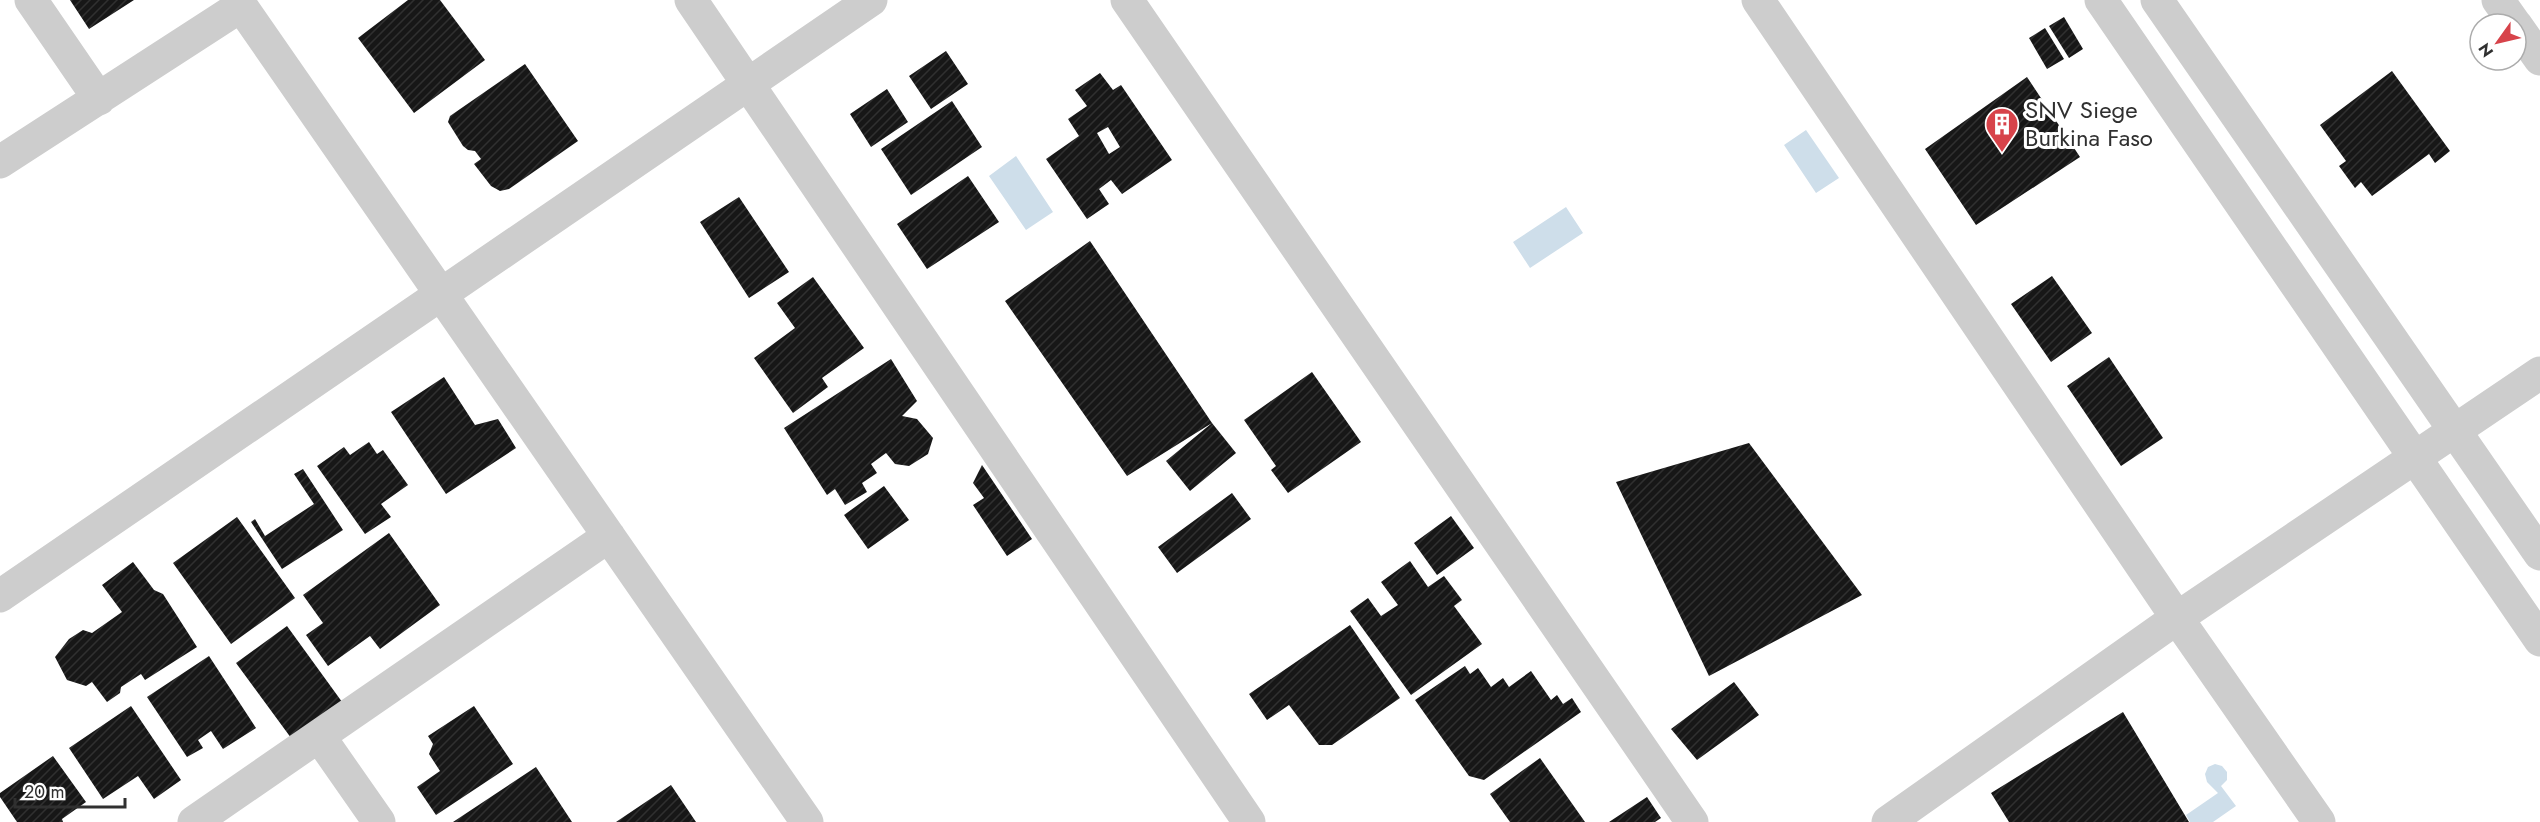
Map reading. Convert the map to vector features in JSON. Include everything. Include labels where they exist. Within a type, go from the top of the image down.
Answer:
[{"type":"street","points":[[31,0],[99,99]]},
{"type":"street","points":[[691,0],[1249,822]]},
{"type":"street","points":[[0,596],[871,0]]},
{"type":"street","points":[[1127,0],[1692,822]]},
{"type":"street","points":[[1758,0],[2177,618],[2319,822]]},
{"type":"street","points":[[2101,0],[2540,640]]},
{"type":"street","points":[[2157,0],[2456,429],[2540,554]]},
{"type":"street","points":[[0,162],[99,99],[239,3],[807,822]]},
{"type":"street","points":[[2528,42],[2540,59]]},
{"type":"street","points":[[1888,822],[2177,618],[2540,372]]},
{"type":"street","points":[[194,822],[609,536]]},
{"type":"street","points":[[320,736],[380,822]]},
{"type":"water","points":[[1806,130],[1839,178],[1816,193],[1784,145]]},
{"type":"water","points":[[1016,156],[1053,212],[1026,230],[989,176]]},
{"type":"water","points":[[1566,207],[1583,233],[1530,268],[1513,242]]},
{"type":"water","points":[[2215,764],[2222,766],[2227,772],[2227,780],[2221,786],[2236,806],[2213,822],[2190,822],[2186,815],[2218,793],[2207,782],[2205,774],[2208,767]]},
{"type":"building","points":[[70,0],[134,0],[89,29]]},
{"type":"building","points":[[408,0],[440,0],[485,60],[414,113],[358,38]]},
{"type":"building","points":[[2064,17],[2083,49],[2069,58],[2049,26]]},
{"type":"building","points":[[2045,28],[2064,59],[2047,69],[2029,38]]},
{"type":"building","points":[[946,51],[968,84],[931,109],[909,76]]},
{"type":"building","points":[[525,64],[578,141],[509,189],[500,191],[491,186],[474,164],[481,159],[475,151],[463,146],[448,122],[450,116]]},
{"type":"building","points":[[2392,71],[2450,151],[2435,163],[2429,154],[2372,196],[2361,182],[2355,188],[2339,166],[2346,161],[2320,125]]},
{"type":"building","points":[[1100,73],[1113,90],[1121,85],[1172,160],[1122,194],[1111,180],[1099,189],[1109,204],[1087,219],[1046,159],[1079,136],[1068,119],[1087,106],[1075,90]],"holes":[[[1108,127],[1120,147],[1109,154],[1097,133]]]},
{"type":"building","name":"SNV Siege Burkina Faso","points":[[2027,77],[2080,157],[1976,225],[1925,149]]},
{"type":"building","points":[[887,89],[908,122],[871,147],[850,114]]},
{"type":"building","points":[[952,101],[982,147],[911,195],[881,149]]},
{"type":"building","points":[[968,176],[999,222],[927,269],[897,224]]},
{"type":"building","points":[[739,197],[789,272],[749,298],[700,222]]},
{"type":"building","points":[[1090,241],[1212,423],[1127,476],[1005,301]]},
{"type":"building","points":[[2052,276],[2092,333],[2051,362],[2011,304]]},
{"type":"building","points":[[813,277],[864,348],[822,378],[828,387],[793,413],[754,358],[795,328],[777,303]]},
{"type":"building","points":[[2109,357],[2163,438],[2121,466],[2067,386]]},
{"type":"building","points":[[891,359],[917,401],[902,416],[917,419],[933,438],[928,454],[909,466],[895,464],[886,453],[871,464],[877,473],[862,483],[867,492],[845,505],[835,489],[827,495],[784,428]]},
{"type":"building","points":[[1312,372],[1361,442],[1288,493],[1271,470],[1276,466],[1244,420]]},
{"type":"building","points":[[444,377],[475,425],[498,419],[516,448],[446,494],[391,412]]},
{"type":"building","points":[[1212,423],[1236,453],[1190,491],[1166,461]]},
{"type":"building","points":[[369,442],[377,454],[383,450],[408,485],[381,504],[391,517],[365,534],[317,466],[344,447],[350,455]]},
{"type":"building","points":[[1749,443],[1862,595],[1709,676],[1616,482]]},
{"type":"building","points":[[982,465],[1032,539],[1007,556],[973,505],[984,498],[973,483]]},
{"type":"building","points":[[303,469],[343,530],[282,569],[251,522],[255,519],[265,536],[314,504],[294,474]]},
{"type":"building","points":[[884,486],[909,520],[868,549],[844,515]]},
{"type":"building","points":[[1232,493],[1251,519],[1177,573],[1158,547]]},
{"type":"building","points":[[1451,516],[1474,548],[1437,575],[1414,543]]},
{"type":"building","points":[[237,517],[295,598],[231,644],[173,563]]},
{"type":"building","points":[[389,533],[440,605],[380,649],[370,636],[328,666],[306,635],[323,623],[303,595]]},
{"type":"building","points":[[1410,561],[1428,587],[1444,576],[1462,600],[1454,606],[1482,644],[1411,695],[1350,611],[1368,598],[1381,616],[1398,605],[1381,582]]},
{"type":"building","points":[[133,562],[154,590],[163,594],[197,647],[145,680],[141,674],[121,687],[120,693],[107,702],[92,682],[86,686],[67,680],[55,657],[69,639],[83,630],[92,633],[122,612],[102,585]]},
{"type":"building","points":[[1350,625],[1400,698],[1332,745],[1319,745],[1289,705],[1267,720],[1249,694]]},
{"type":"building","points":[[287,626],[345,706],[294,742],[236,663]]},
{"type":"building","points":[[209,656],[256,728],[223,749],[211,731],[198,740],[203,748],[187,757],[147,697]]},
{"type":"building","points":[[1465,666],[1470,674],[1478,668],[1491,687],[1503,678],[1509,687],[1531,671],[1551,700],[1557,695],[1563,704],[1572,698],[1581,712],[1484,780],[1469,776],[1415,700]]},
{"type":"building","points":[[1734,682],[1759,715],[1697,760],[1671,729]]},
{"type":"building","points":[[131,706],[181,780],[154,799],[138,776],[103,799],[69,748]]},
{"type":"building","points":[[474,706],[513,764],[436,815],[417,787],[440,771],[429,754],[433,744],[428,736]]},
{"type":"building","points":[[2123,712],[2189,822],[2009,822],[1991,793]]},
{"type":"building","points":[[53,756],[86,802],[62,819],[63,822],[17,822],[0,797],[0,793]]},
{"type":"building","points":[[1540,758],[1585,822],[1510,822],[1490,794]]},
{"type":"building","points":[[536,767],[572,822],[453,822]]},
{"type":"building","points":[[671,785],[696,822],[616,822]]},
{"type":"building","points":[[1647,797],[1661,818],[1655,822],[1609,822]]},
{"type":"place","name":"SNV Siege Burkina Faso","points":[[2002,153]]}]
